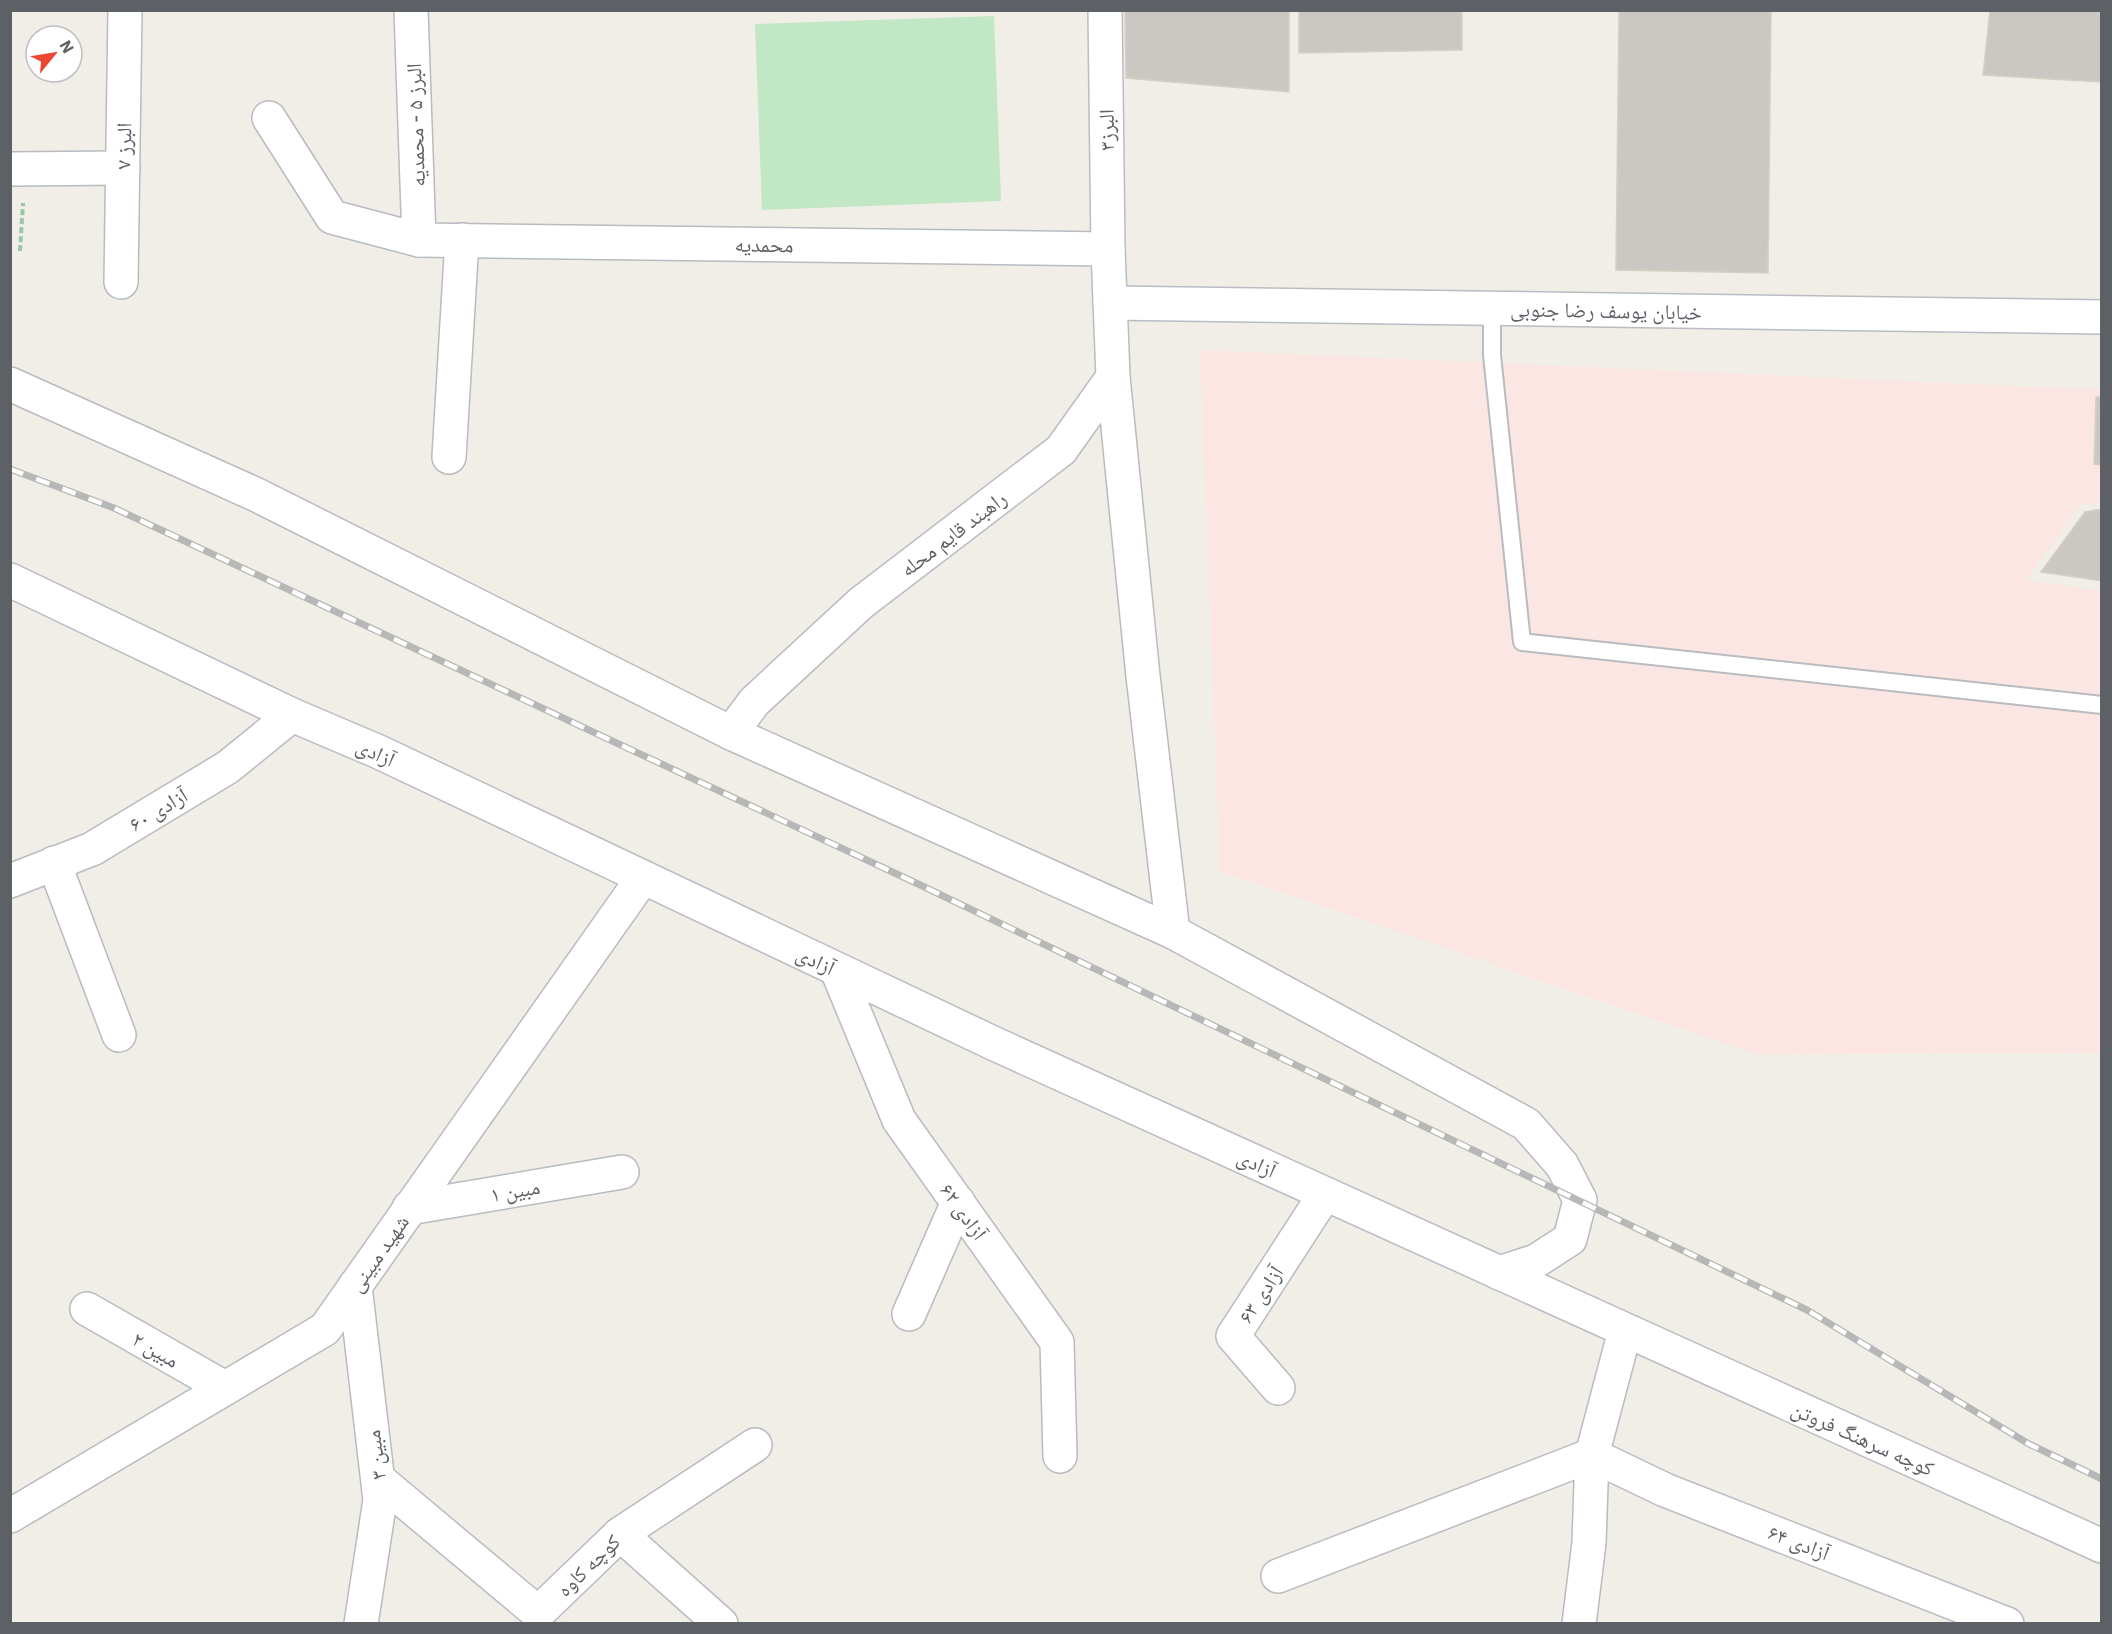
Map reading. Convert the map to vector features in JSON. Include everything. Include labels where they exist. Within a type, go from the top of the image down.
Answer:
[{"type":"street","name":"البرز ۷","points":[[122,282],[125,10]]},
{"type":"street","name":"البرز ۵ - محمدیه","points":[[411,10],[419,240]]},
{"type":"street","name":"البرز۳","points":[[1105,10],[1108,249]]},
{"type":"street","name":"محمدیه","points":[[269,118],[332,217],[419,240],[1108,249]]},
{"type":"street","points":[[18,169],[123,168]]},
{"type":"street","points":[[449,457],[462,240]]},
{"type":"street","points":[[1108,249],[1113,377],[1143,676],[1173,932]]},
{"type":"street","name":"خیابان یوسف رضا جنوبی","points":[[1110,303],[2102,317]]},
{"type":"street","name":"راهبند قایم محله","points":[[731,733],[754,702],[861,603],[1061,450],[1113,377]]},
{"type":"street","points":[[10,384],[257,495],[731,733],[1173,932],[1526,1124],[1562,1165],[1580,1200],[1570,1239],[1536,1261],[1499,1273]]},
{"type":"street","name":"آزادی","points":[[10,580],[291,715],[379,753],[995,1044],[1625,1331]]},
{"type":"street","name":"آزادی ۶۰","points":[[10,881],[92,849],[228,767],[291,715]]},
{"type":"street","points":[[54,863],[119,1035]]},
{"type":"street","name":"شهید مبینی","points":[[10,1516],[325,1329],[642,879]]},
{"type":"street","name":"آزادی ۶۲","points":[[837,970],[899,1120],[1058,1342],[1060,1456]]},
{"type":"street","name":"مبین ۱","points":[[410,1208],[621,1172]]},
{"type":"street","name":"آزادی ۶۳","points":[[1278,1388],[1233,1336],[1324,1194]]},
{"type":"street","points":[[909,1314],[958,1202]]},
{"type":"street","name":"مبین ۳","points":[[355,1286],[380,1500],[361,1623]]},
{"type":"street","name":"مبین ۲","points":[[87,1310],[225,1388]]},
{"type":"street","points":[[1579,1623],[1588,1543],[1592,1455],[1625,1331]]},
{"type":"street","name":"کوچه سرهنگ فروتن","points":[[1625,1331],[2102,1546]]},
{"type":"street","name":"کوچه کاوه","points":[[378,1479],[538,1613],[620,1534],[755,1445]]},
{"type":"street","points":[[1278,1576],[1592,1455]]},
{"type":"street","name":"آزادی ۶۴","points":[[1592,1455],[1665,1490],[2007,1623]]},
{"type":"street","points":[[620,1534],[722,1623]]},
{"type":"lane","points":[[1491,308],[1492,355],[1522,642],[2102,705]]},
{"type":"path","points":[[18,169],[20,251]]},
{"type":"shaded area","points":[[1200,350],[2101,388],[2101,501],[2079,506],[2026,580],[2101,591],[2101,1053],[1755,1054],[1220,871]]},
{"type":"green space","points":[[994,16],[1001,201],[762,210],[755,24]]},
{"type":"building","points":[[1125,10],[1289,10],[1289,92],[1126,78]]},
{"type":"building","points":[[1299,10],[1462,10],[1462,50],[1299,53]]},
{"type":"building","points":[[1619,10],[1771,10],[1768,273],[1616,270]]},
{"type":"building","points":[[1990,10],[2102,10],[2102,82],[1983,75]]},
{"type":"building","points":[[2096,397],[2102,397],[2102,465],[2094,464]]},
{"type":"building","points":[[2102,509],[2102,581],[2041,572],[2085,512]]},
{"type":"railway","points":[[10,469],[114,508],[916,883],[1807,1310],[2029,1444],[2102,1479]]}]
